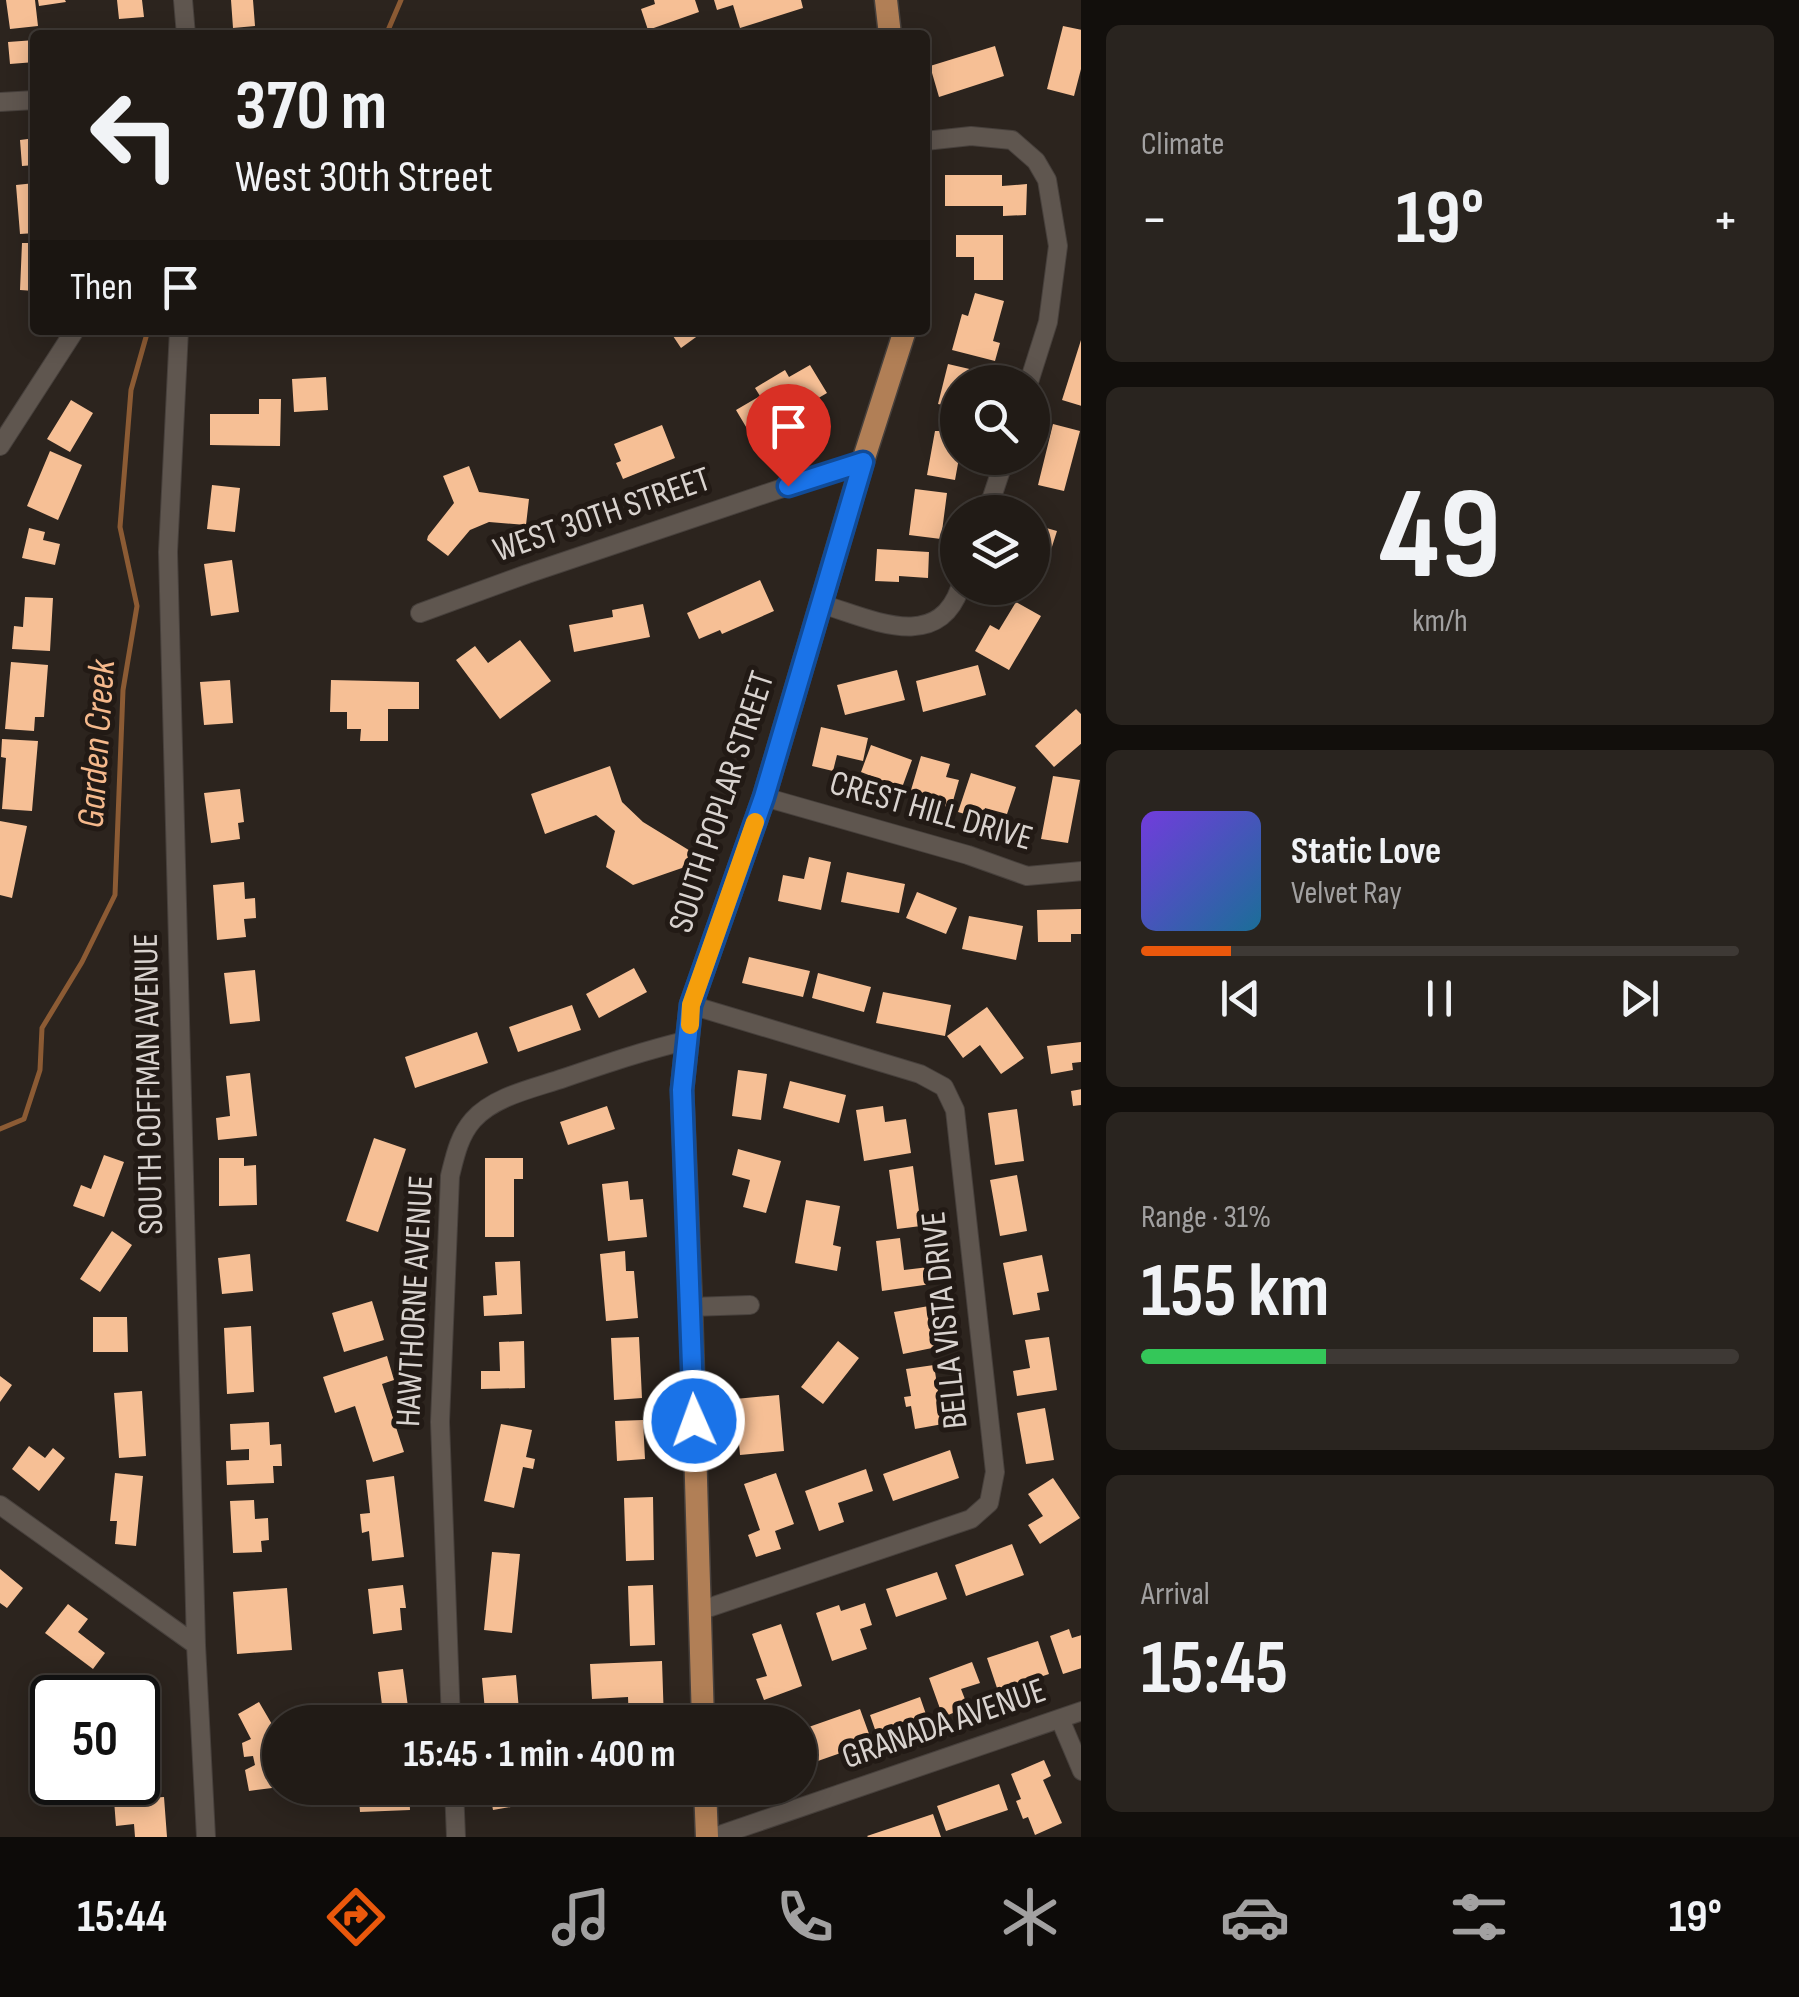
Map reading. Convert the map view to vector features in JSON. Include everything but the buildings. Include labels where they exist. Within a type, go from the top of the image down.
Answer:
[{"type":"main road","points":[[886,0],[889,30]]},
{"type":"main road","name":"SOUTH POPLAR STREET","points":[[702,1705],[682,1090],[691,1005],[764,797],[902,335]]},
{"type":"main road","points":[[707,1805],[710,1837]]},
{"type":"street","points":[[183,0],[186,30]]},
{"type":"street","points":[[0,102],[30,100]]},
{"type":"street","points":[[930,140],[971,136],[1012,140],[1036,161],[1047,180],[1058,246],[1048,322],[1034,365]]},
{"type":"street","points":[[1,449],[72,335]]},
{"type":"street","name":"SOUTH COFFMAN AVENUE","points":[[179,340],[168,552],[196,1645],[206,1837]]},
{"type":"street","points":[[0,422],[1,449]]},
{"type":"street","name":"WEST 30TH STREET","points":[[420,613],[863,462]]},
{"type":"street","points":[[822,604],[904,628],[936,622],[952,605]]},
{"type":"street","name":"CREST HILL DRIVE","points":[[764,797],[1027,876],[1081,871]]},
{"type":"street","name":"BELLA VISTA DRIVE","points":[[691,1005],[920,1074],[944,1087],[955,1110],[995,1472],[988,1503],[971,1519],[699,1612]]},
{"type":"street","name":"HAWTHORNE AVENUE","points":[[451,1705],[440,1422],[450,1176],[460,1141],[480,1114],[510,1098],[649,1049],[689,1040]]},
{"type":"street","points":[[691,1307],[750,1304]]},
{"type":"street","points":[[0,1505],[196,1645]]},
{"type":"street","name":"GRANADA AVENUE","points":[[710,1837],[1081,1711]]},
{"type":"street","points":[[1060,1719],[1081,1769]]},
{"type":"street","points":[[455,1805],[456,1837]]},
{"type":"waterway","name":"Garden Creek","points":[[388,30],[401,0]]},
{"type":"waterway","name":"Garden Creek","points":[[0,1129],[24,1119],[40,1070],[42,1028],[82,962],[115,895],[123,690],[137,606],[120,527],[131,390],[147,335]]},
{"type":"slow traffic","points":[[690,1025],[691,1005],[755,822]]},
{"type":"route","points":[[694,1421],[682,1090],[691,1005],[764,797],[863,462],[788,486]]}]
